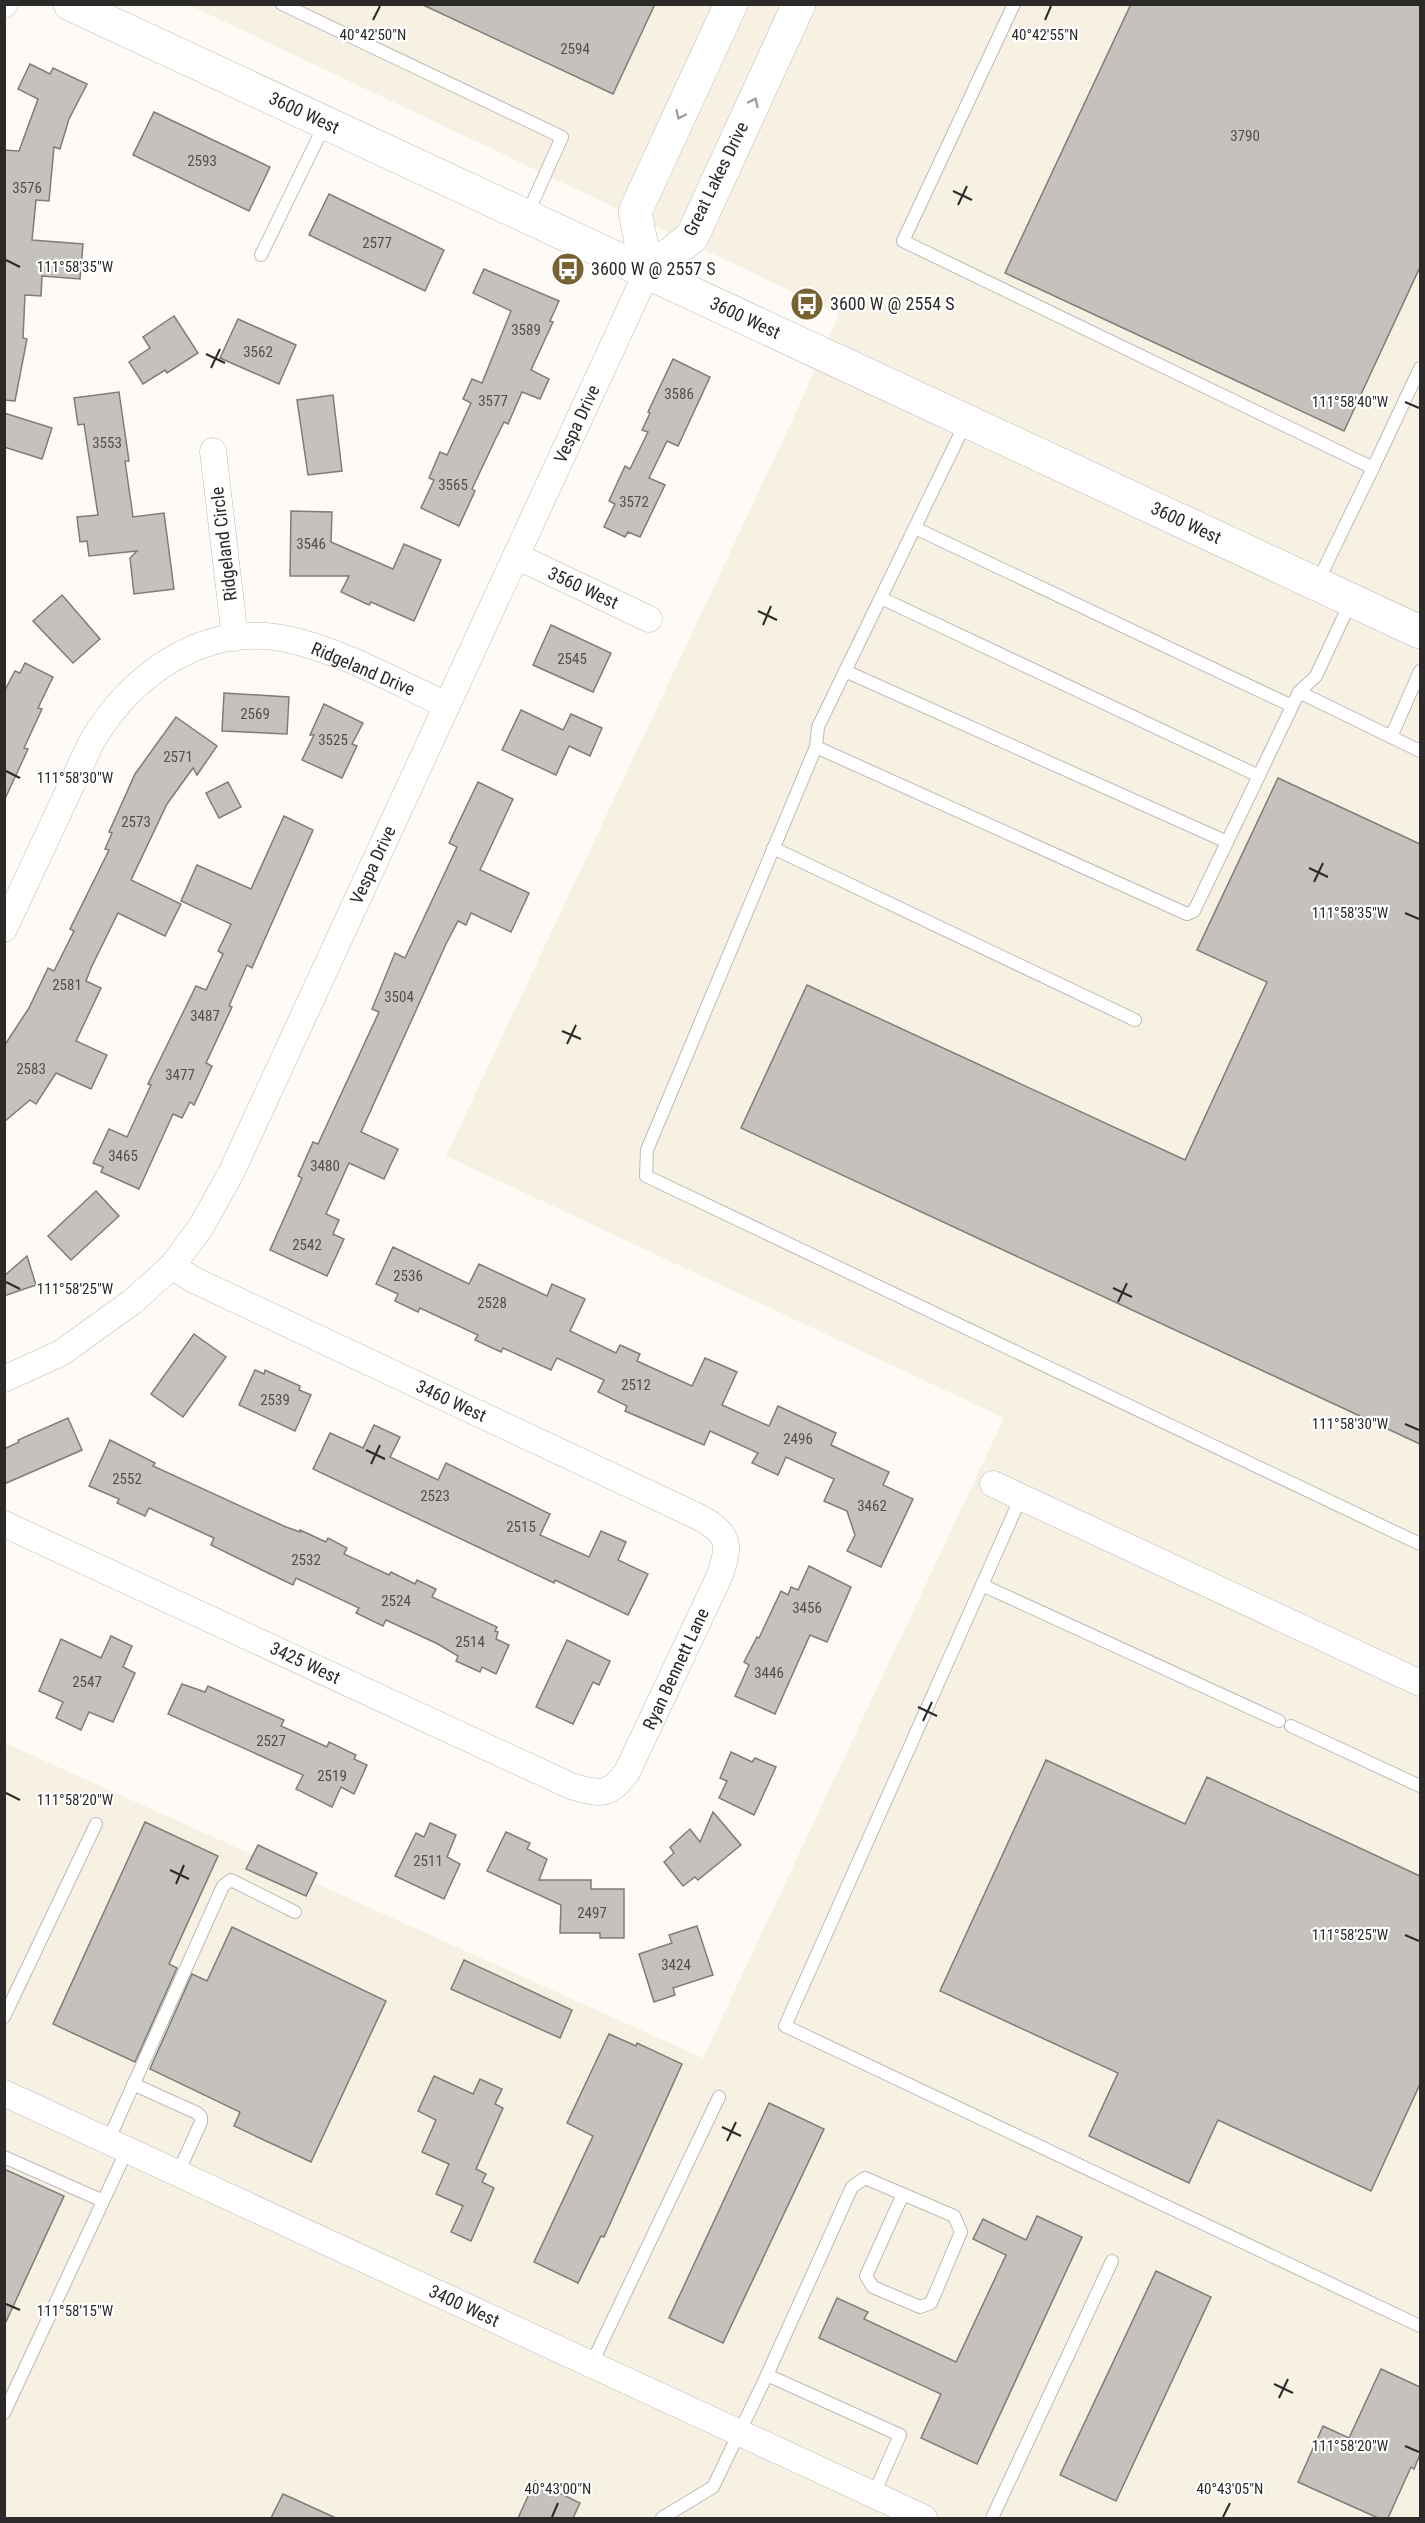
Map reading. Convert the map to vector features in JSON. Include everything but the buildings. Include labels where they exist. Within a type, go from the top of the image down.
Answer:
[{"type":"street","name":"3600 West","points":[[70,4],[1351,600],[1420,630]]},
{"type":"street","points":[[647,272],[635,212],[731,4]]},
{"type":"street","name":"Great Lakes Drive","points":[[647,272],[692,237],[799,4]]},
{"type":"street","name":"Vespa Drive","points":[[4,1378],[61,1353],[132,1302],[172,1266],[201,1227],[232,1171],[647,272]]},
{"type":"street","name":"Ridgeland Circle","points":[[213,451],[235,638]]},
{"type":"street","name":"3560 West","points":[[516,556],[650,619]]},
{"type":"street","name":"Ridgeland Drive","points":[[4,929],[91,742],[105,718],[147,675],[170,660],[193,649],[235,638],[288,639],[317,647],[447,705]]},
{"type":"street","name":"3460 West","points":[[172,1266],[205,1285],[699,1517],[720,1531],[727,1540]]},
{"type":"street","points":[[993,1484],[1420,1683]]},
{"type":"street","name":"3425 West","points":[[4,1524],[571,1786],[598,1793],[609,1791]]},
{"type":"street","name":"Ryan Bennett Lane","points":[[609,1791],[619,1783],[633,1761],[720,1575],[725,1560],[727,1540]]},
{"type":"street","name":"3400 West","points":[[4,2093],[924,2518]]},
{"type":"lane","points":[[282,4],[562,137],[526,216]]},
{"type":"lane","points":[[1014,4],[903,241],[1372,468]]},
{"type":"lane","points":[[261,255],[326,123]]},
{"type":"lane","points":[[1317,584],[1420,368]]},
{"type":"lane","points":[[967,421],[818,727],[816,747],[647,1150],[646,1176],[1420,1544]]},
{"type":"lane","points":[[915,528],[1292,706]]},
{"type":"lane","points":[[881,598],[1259,776]]},
{"type":"lane","points":[[816,747],[1187,914],[1194,911],[1299,692],[1316,676],[1351,600]]},
{"type":"lane","points":[[845,671],[1227,842]]},
{"type":"lane","points":[[1391,737],[1420,671]]},
{"type":"lane","points":[[1299,692],[1420,751]]},
{"type":"lane","points":[[773,848],[1135,1020]]},
{"type":"lane","points":[[1021,1497],[785,2026],[1420,2326]]},
{"type":"lane","points":[[982,1585],[1279,1721]]},
{"type":"lane","points":[[1291,1726],[1420,1786]]},
{"type":"lane","points":[[4,2017],[96,1824]]},
{"type":"lane","points":[[4,2413],[103,2201],[133,2084],[223,1886],[231,1880],[295,1912]]},
{"type":"lane","points":[[133,2084],[201,2116],[201,2122],[178,2173]]},
{"type":"lane","points":[[591,2365],[719,2097]]},
{"type":"lane","points":[[4,2157],[103,2201]]},
{"type":"lane","points":[[662,2518],[713,2487],[852,2187],[865,2178],[903,2194],[954,2216],[961,2232],[931,2303],[920,2307],[873,2287],[866,2276],[903,2194]]},
{"type":"lane","points":[[992,2518],[1112,2261]]},
{"type":"lane","points":[[767,2374],[900,2435],[873,2496]]},
{"type":"shaded area","points":[[189,5],[1420,5],[1420,2518],[5,2518],[5,1743],[703,2058],[1004,1418],[446,1156],[798,408],[839,314]]},
{"type":"place","name":"3600 W @ 2557 S","points":[[568,269]]},
{"type":"place","name":"3600 W @ 2554 S","points":[[807,304]]}]
